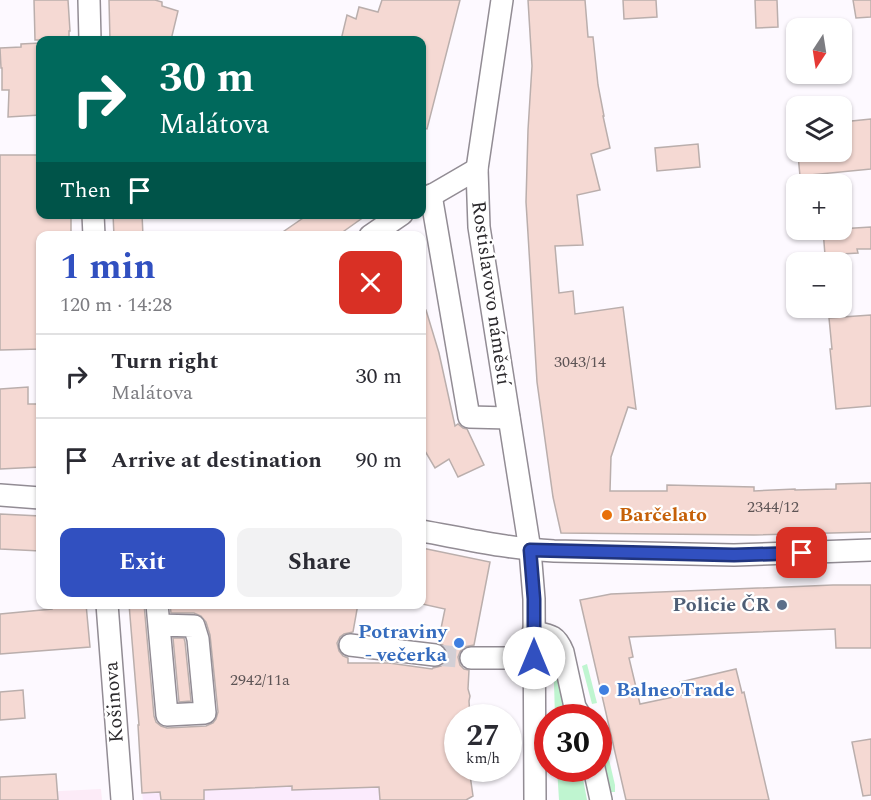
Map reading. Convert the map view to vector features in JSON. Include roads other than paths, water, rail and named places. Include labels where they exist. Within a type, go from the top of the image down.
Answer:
[{"type":"street","points":[[89,0],[90,36]]},
{"type":"street","name":"Rostislavovo náměstí","points":[[502,0],[477,169],[479,226],[530,550],[534,599],[535,800]]},
{"type":"street","points":[[477,169],[426,198],[469,417],[509,418]]},
{"type":"street","points":[[377,231],[395,219]]},
{"type":"street","points":[[0,495],[36,498]]},
{"type":"street","points":[[426,532],[530,550],[734,555],[871,550]]},
{"type":"street","name":"Košinova","points":[[107,609],[122,800]]},
{"type":"street","points":[[533,632],[550,635],[560,643],[574,704]]},
{"type":"street","points":[[350,645],[435,655]]},
{"type":"street","points":[[471,658],[534,658]]},
{"type":"street","points":[[597,782],[600,800]]},
{"type":"tunnel","points":[[435,655],[471,658]]},
{"type":"place","name":"Barčelato","points":[[607,515]]},
{"type":"place","name":"Policie ČR","points":[[782,605]]},
{"type":"place","name":"Potraviny - večerka","points":[[459,643]]},
{"type":"place","name":"BalneoTrade","points":[[604,690]]}]
